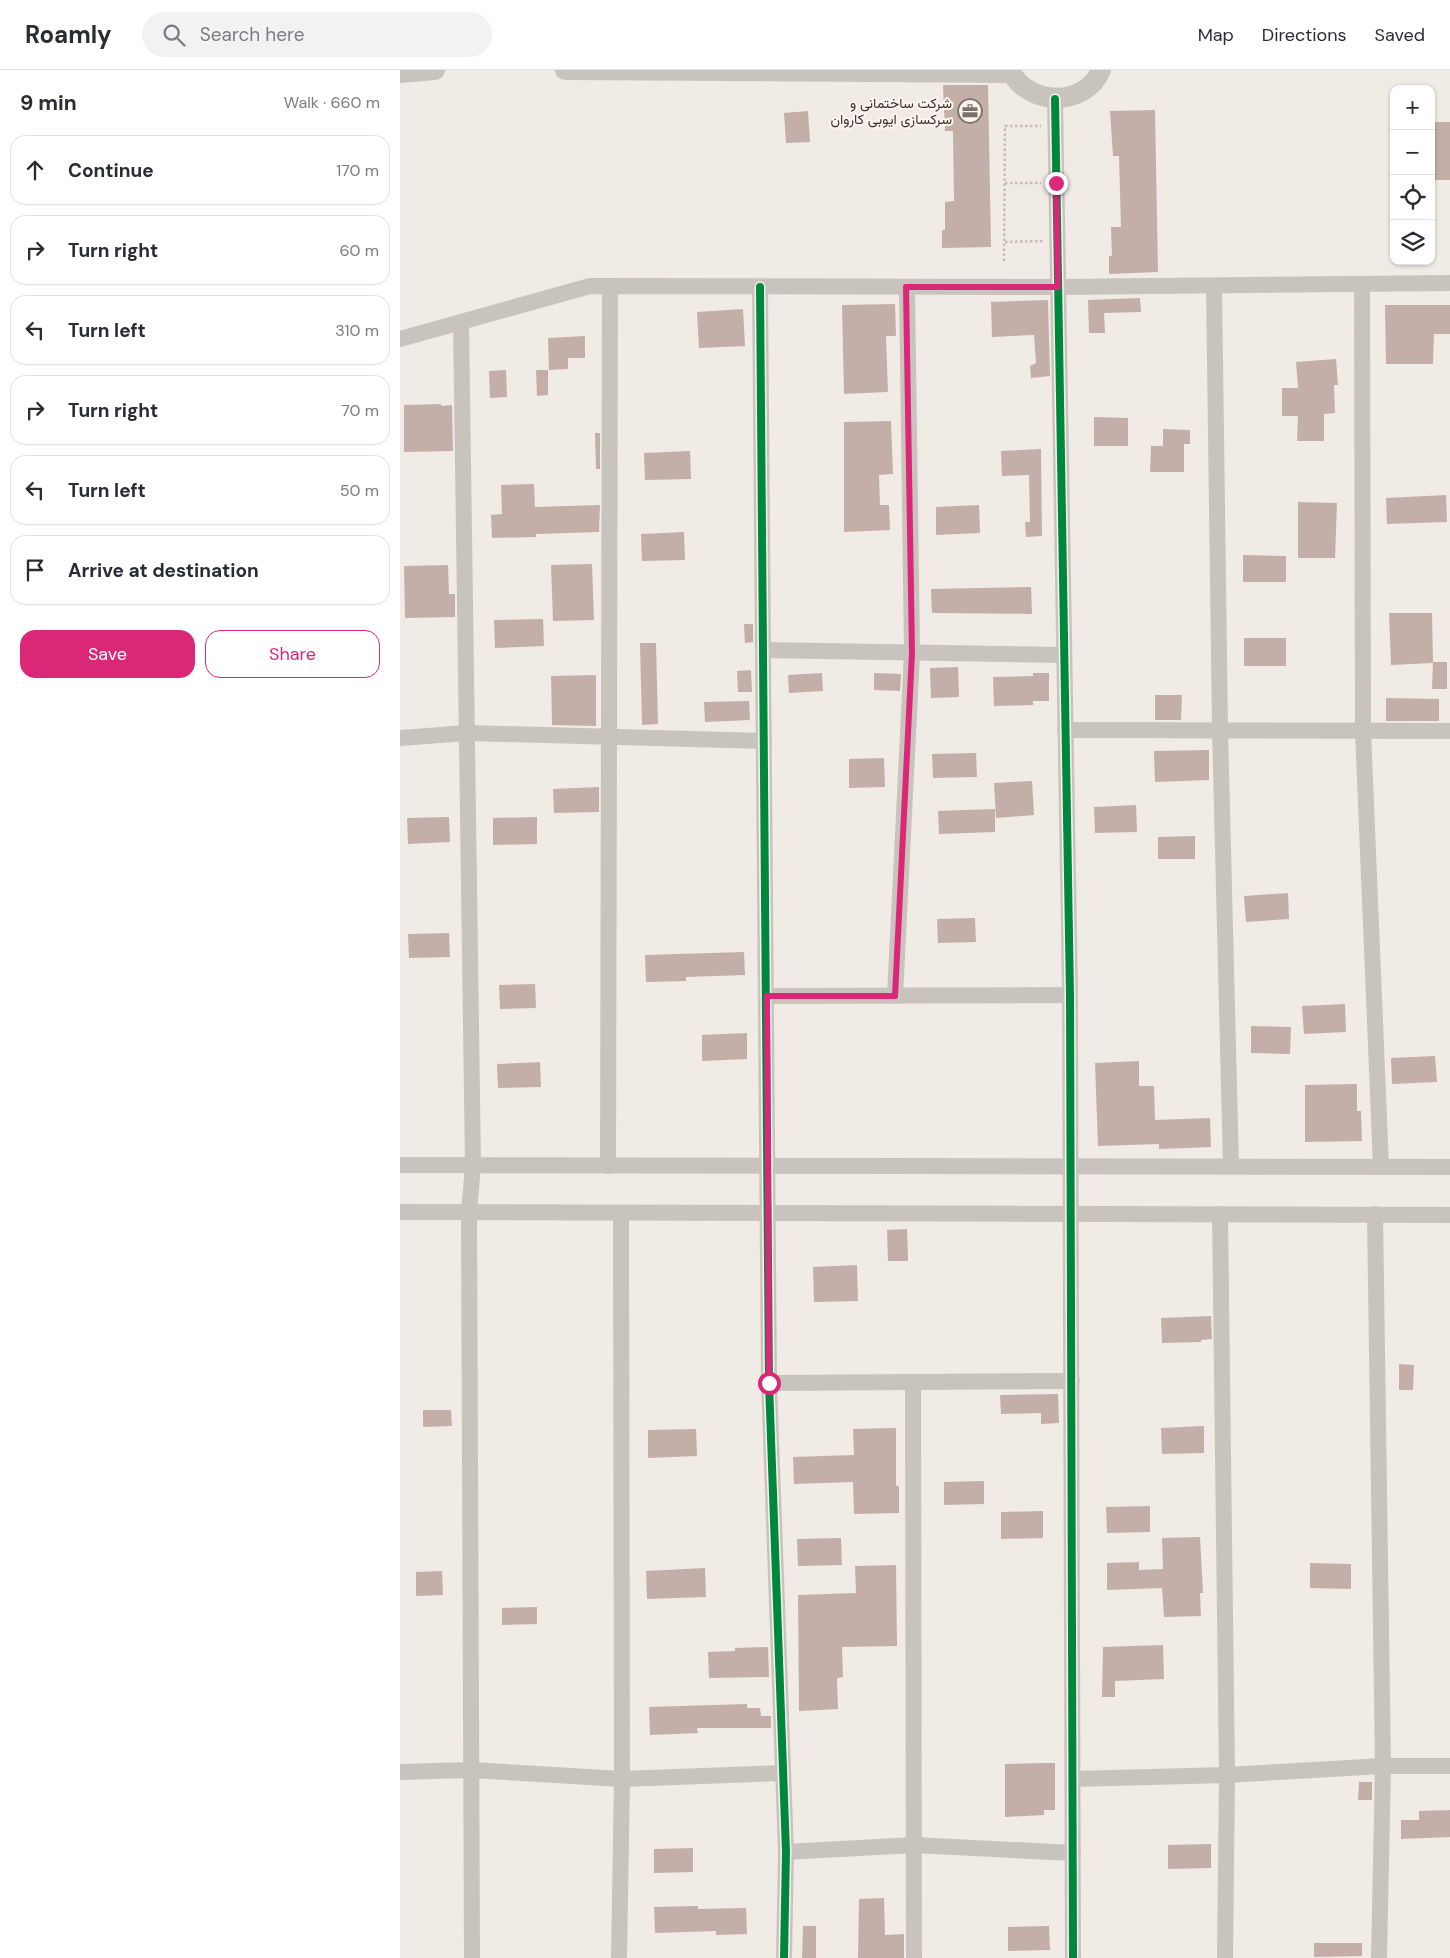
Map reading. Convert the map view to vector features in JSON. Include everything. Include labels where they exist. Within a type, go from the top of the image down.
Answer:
[{"type":"street","points":[[400,73],[434,70]]},
{"type":"street","points":[[565,70],[1010,71],[1022,86],[1037,95],[1054,99],[1072,96],[1087,88],[1101,70]]},
{"type":"street","points":[[1054,99],[1070,995],[1073,1958]]},
{"type":"street","points":[[400,339],[590,286],[1058,287],[1450,283]]},
{"type":"street","points":[[1362,284],[1363,731],[1381,1167]]},
{"type":"street","points":[[608,1166],[610,286]]},
{"type":"street","points":[[760,286],[769,1383],[786,1852],[784,1958]]},
{"type":"street","points":[[1214,286],[1220,730],[1231,1166]]},
{"type":"street","points":[[895,996],[912,653],[906,287]]},
{"type":"street","points":[[461,322],[473,1166],[469,1212],[472,1958]]},
{"type":"street","points":[[763,650],[1064,655]]},
{"type":"street","points":[[1066,730],[1450,731]]},
{"type":"street","points":[[400,738],[467,732],[609,738],[764,741]]},
{"type":"street","points":[[767,996],[1070,995]]},
{"type":"street","points":[[400,1166],[1450,1166]]},
{"type":"street","points":[[400,1212],[1450,1215]]},
{"type":"street","points":[[619,1958],[622,1779],[621,1213]]},
{"type":"street","points":[[1220,1214],[1227,1775],[1225,1958]]},
{"type":"street","points":[[1375,1214],[1383,1766],[1378,1958]]},
{"type":"street","points":[[769,1383],[1072,1381]]},
{"type":"street","points":[[913,1382],[914,1958]]},
{"type":"street","points":[[1073,1780],[1227,1775],[1383,1766],[1450,1766]]},
{"type":"street","points":[[400,1772],[472,1770],[622,1779],[783,1773]]},
{"type":"street","points":[[786,1852],[914,1845],[1073,1853]]},
{"type":"path","points":[[1004,261],[1005,126],[1055,125]]},
{"type":"path","points":[[1005,183],[1056,183]]},
{"type":"path","points":[[1005,242],[1057,241]]},
{"type":"building","points":[[943,85],[988,85],[991,247],[942,248],[942,230],[945,230],[945,202],[954,201],[953,131],[945,131]]},
{"type":"building","points":[[1155,110],[1158,272],[1109,274],[1109,256],[1112,256],[1111,227],[1121,227],[1119,156],[1113,156],[1110,111]]},
{"type":"building","points":[[808,111],[810,142],[786,143],[784,113]]},
{"type":"building","points":[[1435,122],[1450,122],[1450,180],[1435,180]]},
{"type":"building","points":[[1140,298],[1141,312],[1104,313],[1105,333],[1089,333],[1088,300]]},
{"type":"building","points":[[1048,300],[1050,376],[1031,378],[1030,366],[1036,363],[1034,335],[992,337],[991,302]]},
{"type":"building","points":[[895,304],[896,336],[886,336],[888,392],[844,394],[842,305]]},
{"type":"building","points":[[1385,305],[1450,305],[1450,334],[1434,334],[1433,364],[1386,364]]},
{"type":"building","points":[[743,309],[745,346],[699,348],[697,312]]},
{"type":"building","points":[[585,336],[585,358],[568,358],[568,369],[549,370],[548,338]]},
{"type":"building","points":[[1336,359],[1338,385],[1334,385],[1335,413],[1324,414],[1324,441],[1297,441],[1298,416],[1282,416],[1282,388],[1298,388],[1296,362]]},
{"type":"building","points":[[506,370],[507,397],[490,398],[489,371]]},
{"type":"building","points":[[536,370],[548,370],[548,395],[537,396]]},
{"type":"building","points":[[441,404],[441,406],[452,405],[453,451],[404,452],[404,405]]},
{"type":"building","points":[[1094,417],[1128,418],[1128,446],[1094,446]]},
{"type":"building","points":[[891,421],[893,474],[879,475],[880,505],[889,505],[890,530],[844,532],[844,422]]},
{"type":"building","points":[[1163,429],[1190,430],[1190,444],[1184,444],[1184,472],[1150,472],[1151,446],[1163,446]]},
{"type":"building","points":[[595,433],[600,433],[600,469],[596,469]]},
{"type":"building","points":[[1041,449],[1042,536],[1026,537],[1025,522],[1030,522],[1029,475],[1002,476],[1001,451]]},
{"type":"building","points":[[690,451],[691,479],[645,480],[644,453]]},
{"type":"building","points":[[534,484],[535,507],[600,505],[599,532],[536,534],[536,537],[492,538],[491,515],[502,514],[501,485]]},
{"type":"building","points":[[1446,495],[1447,522],[1387,524],[1386,498]]},
{"type":"building","points":[[1298,502],[1337,503],[1335,558],[1298,558]]},
{"type":"building","points":[[979,505],[980,533],[936,535],[936,507]]},
{"type":"building","points":[[684,532],[685,560],[642,561],[641,534]]},
{"type":"building","points":[[1243,555],[1286,556],[1286,582],[1243,582]]},
{"type":"building","points":[[592,564],[594,620],[553,621],[551,565]]},
{"type":"building","points":[[448,565],[449,594],[455,594],[455,617],[405,618],[404,566]]},
{"type":"building","points":[[1031,587],[1032,614],[932,613],[931,589]]},
{"type":"building","points":[[1389,613],[1432,613],[1433,662],[1447,662],[1447,689],[1432,689],[1433,663],[1391,665]]},
{"type":"building","points":[[543,619],[544,646],[495,648],[494,620]]},
{"type":"building","points":[[744,624],[753,624],[753,642],[745,643]]},
{"type":"building","points":[[1244,638],[1286,638],[1286,666],[1244,666]]},
{"type":"building","points":[[640,643],[656,643],[658,724],[642,725]]},
{"type":"building","points":[[958,667],[959,697],[931,698],[930,668]]},
{"type":"building","points":[[751,670],[752,692],[738,692],[737,671]]},
{"type":"building","points":[[822,673],[823,691],[789,693],[788,675]]},
{"type":"building","points":[[874,673],[901,674],[900,691],[874,690]]},
{"type":"building","points":[[1033,673],[1049,673],[1049,701],[1033,701],[1033,705],[994,706],[993,677],[1033,676]]},
{"type":"building","points":[[596,675],[596,726],[552,725],[551,676]]},
{"type":"building","points":[[1155,695],[1182,695],[1181,720],[1155,720]]},
{"type":"building","points":[[1386,698],[1439,699],[1439,721],[1386,721]]},
{"type":"building","points":[[749,701],[750,720],[705,722],[704,702]]},
{"type":"building","points":[[1209,750],[1209,780],[1155,782],[1154,751]]},
{"type":"building","points":[[976,753],[977,777],[933,778],[932,754]]},
{"type":"building","points":[[884,758],[885,787],[849,788],[849,759]]},
{"type":"building","points":[[1032,781],[1034,815],[996,818],[994,783]]},
{"type":"building","points":[[599,787],[599,812],[554,813],[553,789]]},
{"type":"building","points":[[1136,805],[1137,832],[1095,833],[1094,807]]},
{"type":"building","points":[[995,809],[995,832],[939,834],[938,811]]},
{"type":"building","points":[[449,817],[450,842],[408,844],[407,818]]},
{"type":"building","points":[[537,817],[537,844],[493,845],[493,818]]},
{"type":"building","points":[[1195,836],[1195,859],[1158,859],[1158,837]]},
{"type":"building","points":[[1288,893],[1289,919],[1246,922],[1244,896]]},
{"type":"building","points":[[975,918],[976,942],[938,943],[937,919]]},
{"type":"building","points":[[449,933],[450,957],[409,958],[408,934]]},
{"type":"building","points":[[744,952],[745,975],[686,977],[686,981],[646,982],[645,955]]},
{"type":"building","points":[[535,984],[536,1008],[500,1009],[499,985]]},
{"type":"building","points":[[1345,1004],[1346,1032],[1304,1034],[1302,1006]]},
{"type":"building","points":[[1251,1026],[1291,1027],[1290,1054],[1251,1053]]},
{"type":"building","points":[[747,1033],[747,1059],[702,1061],[702,1035]]},
{"type":"building","points":[[1435,1056],[1437,1082],[1392,1084],[1391,1058]]},
{"type":"building","points":[[1139,1061],[1139,1086],[1154,1086],[1155,1120],[1210,1118],[1211,1147],[1159,1149],[1159,1144],[1098,1146],[1095,1063]]},
{"type":"building","points":[[540,1062],[541,1087],[498,1088],[497,1064]]},
{"type":"building","points":[[1357,1084],[1357,1111],[1361,1111],[1362,1141],[1305,1142],[1305,1085]]},
{"type":"building","points":[[907,1229],[908,1261],[888,1261],[887,1230]]},
{"type":"building","points":[[857,1265],[858,1301],[814,1302],[813,1267]]},
{"type":"building","points":[[1211,1316],[1212,1339],[1201,1340],[1201,1342],[1162,1343],[1161,1318]]},
{"type":"building","points":[[1399,1364],[1414,1365],[1413,1390],[1399,1390]]},
{"type":"building","points":[[1058,1394],[1059,1423],[1041,1424],[1041,1413],[1001,1414],[1000,1395]]},
{"type":"building","points":[[423,1410],[451,1410],[452,1426],[423,1427]]},
{"type":"building","points":[[1204,1426],[1204,1453],[1162,1454],[1161,1428]]},
{"type":"building","points":[[896,1428],[896,1486],[899,1486],[899,1513],[854,1514],[853,1482],[794,1484],[793,1457],[854,1455],[853,1429]]},
{"type":"building","points":[[696,1429],[697,1456],[648,1458],[648,1430]]},
{"type":"building","points":[[984,1481],[984,1504],[944,1505],[944,1482]]},
{"type":"building","points":[[1150,1506],[1150,1532],[1107,1533],[1106,1507]]},
{"type":"building","points":[[1043,1511],[1043,1538],[1001,1539],[1001,1512]]},
{"type":"building","points":[[1200,1537],[1203,1593],[1200,1593],[1201,1616],[1164,1617],[1162,1588],[1107,1590],[1107,1563],[1139,1562],[1139,1570],[1163,1569],[1162,1538]]},
{"type":"building","points":[[841,1538],[842,1565],[798,1566],[797,1539]]},
{"type":"building","points":[[1310,1563],[1351,1564],[1351,1589],[1310,1588]]},
{"type":"building","points":[[896,1565],[897,1646],[842,1647],[843,1677],[837,1678],[838,1709],[799,1711],[798,1595],[856,1593],[855,1566]]},
{"type":"building","points":[[705,1568],[706,1597],[647,1599],[646,1571]]},
{"type":"building","points":[[442,1571],[443,1595],[416,1596],[416,1572]]},
{"type":"building","points":[[537,1607],[537,1624],[502,1625],[502,1608]]},
{"type":"building","points":[[1163,1645],[1164,1679],[1115,1681],[1115,1697],[1102,1697],[1103,1647]]},
{"type":"building","points":[[768,1647],[769,1677],[709,1678],[708,1652],[735,1651],[735,1648]]},
{"type":"building","points":[[747,1704],[747,1708],[760,1708],[761,1716],[771,1716],[771,1728],[697,1728],[698,1733],[650,1735],[649,1707]]},
{"type":"building","points":[[1055,1763],[1055,1810],[1044,1810],[1044,1815],[1005,1817],[1005,1764]]},
{"type":"building","points":[[1359,1782],[1372,1782],[1372,1800],[1358,1800]]},
{"type":"building","points":[[1450,1810],[1450,1837],[1401,1839],[1401,1820],[1419,1820],[1419,1811]]},
{"type":"building","points":[[1211,1844],[1211,1868],[1168,1869],[1168,1845]]},
{"type":"building","points":[[693,1848],[693,1872],[654,1873],[654,1849]]},
{"type":"building","points":[[884,1898],[885,1935],[904,1934],[904,1958],[858,1958],[859,1899]]},
{"type":"building","points":[[698,1906],[698,1909],[746,1908],[747,1934],[716,1935],[716,1931],[655,1933],[654,1907]]},
{"type":"building","points":[[803,1926],[816,1926],[816,1958],[802,1958]]},
{"type":"building","points":[[1049,1926],[1050,1950],[1008,1951],[1008,1927]]},
{"type":"building","points":[[1314,1943],[1362,1943],[1362,1956],[1314,1957]]},
{"type":"cycle path","points":[[1055,99],[1070,995],[1073,1958]]},
{"type":"cycle path","points":[[760,287],[769,1383],[786,1852],[784,1958]]},
{"type":"place","name":"شرکت ساختمانی و سرکسازی ایوبی کاروان","points":[[970,111]]},
{"type":"route","points":[[769,1383],[767,996],[895,996],[912,653],[906,287],[1058,287],[1056,183]]}]
